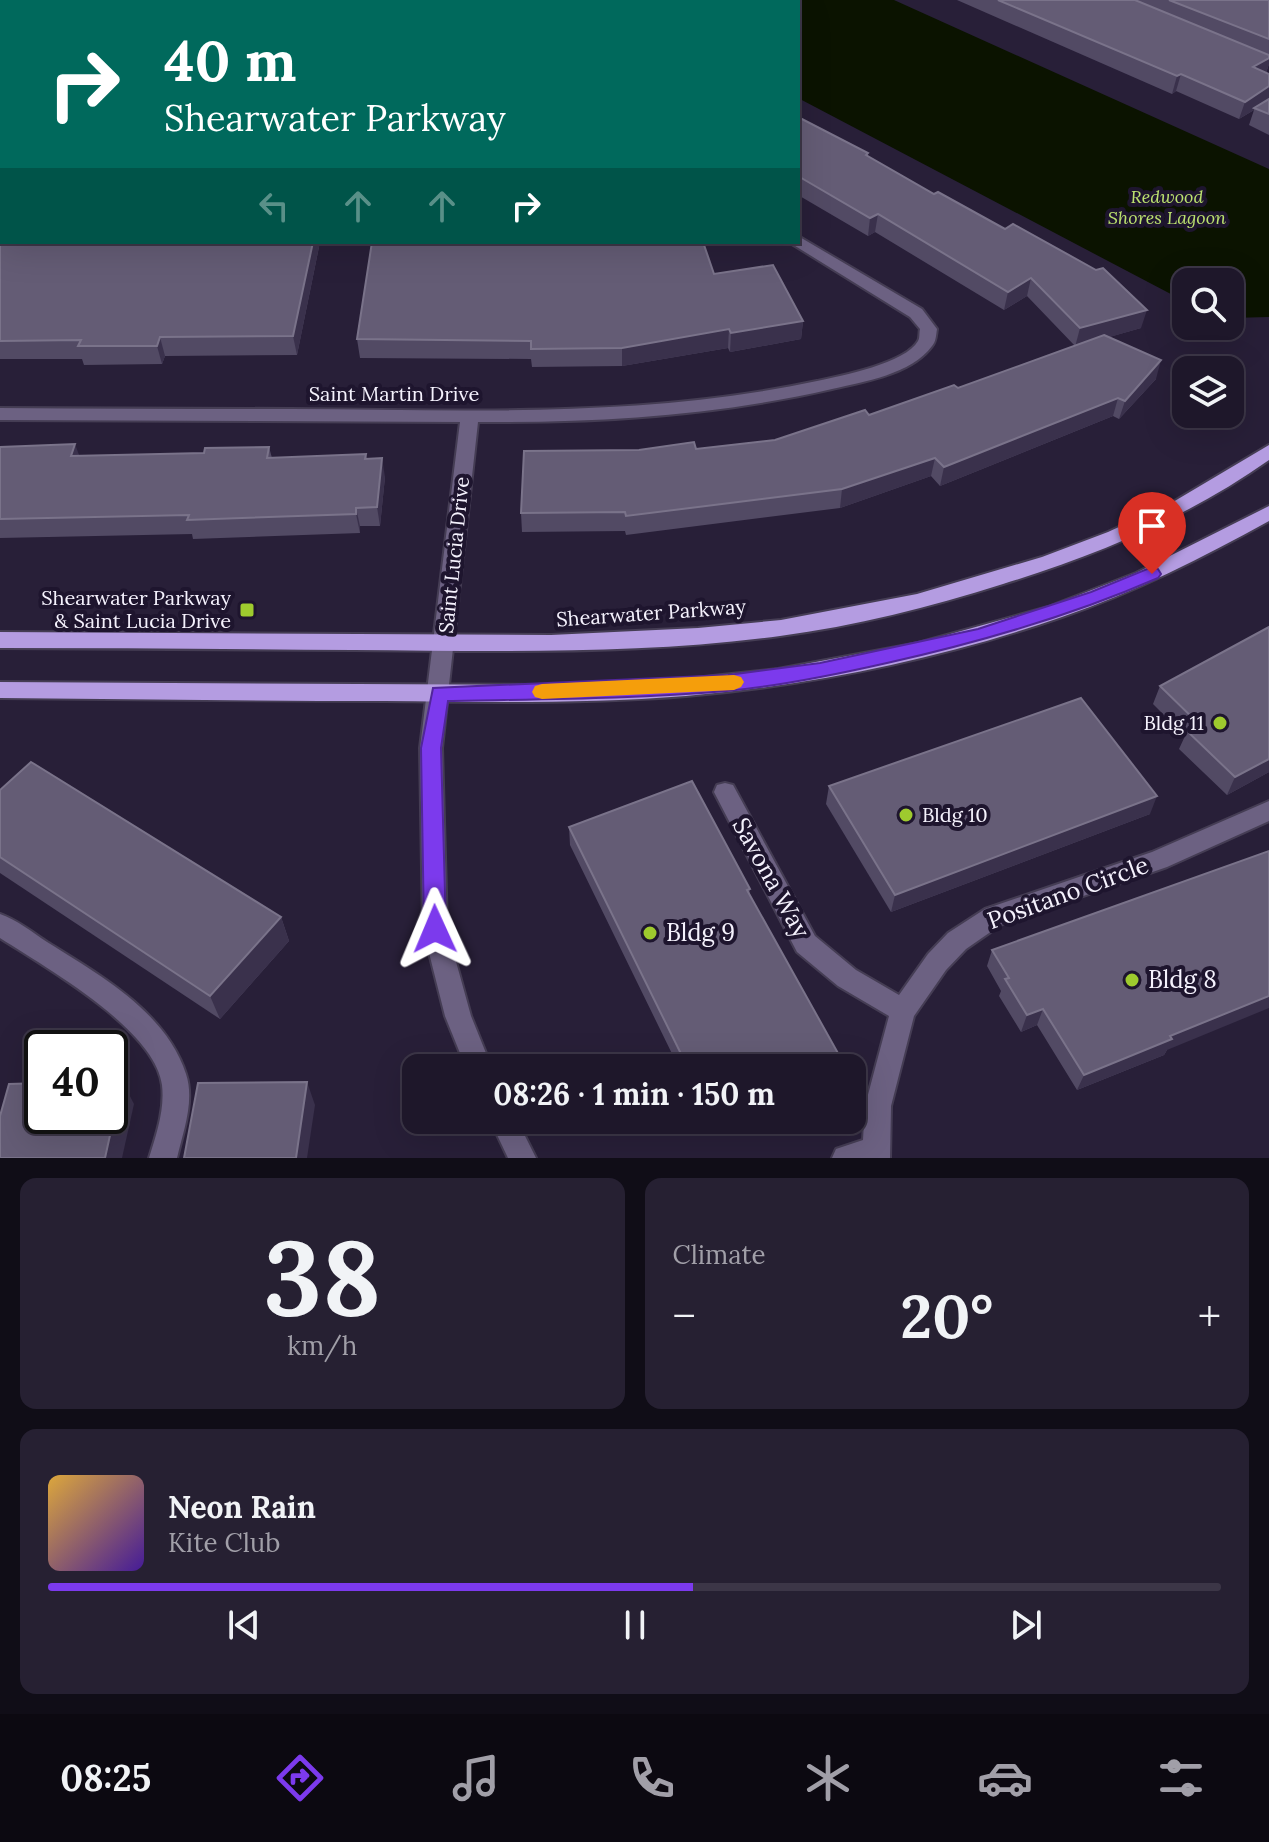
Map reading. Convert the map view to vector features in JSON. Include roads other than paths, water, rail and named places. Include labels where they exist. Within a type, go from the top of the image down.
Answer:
[{"type":"main road","name":"Shearwater Parkway","points":[[0,640],[541,644],[748,632],[853,615],[953,592],[1070,556],[1146,523],[1242,470],[1269,451]]},
{"type":"main road","points":[[0,690],[591,691],[713,684],[820,670],[979,636],[1098,597],[1179,562],[1269,513]]},
{"type":"street","name":"Saint Martin Drive","points":[[0,414],[470,416],[647,412],[787,394],[857,376],[902,361],[922,350],[930,334],[924,321],[907,306],[800,242]]},
{"type":"street","name":"Saint Lucia Drive","points":[[470,416],[440,693],[431,748],[435,929],[458,1016],[473,1054]]},
{"type":"street","name":"Savona Way","points":[[725,792],[806,944],[847,978],[903,1011]]},
{"type":"street","name":"Positano Circle","points":[[875,1154],[878,1106],[903,1011],[937,962],[957,941],[994,916],[1159,860],[1269,811]]},
{"type":"street","points":[[0,925],[121,1006],[149,1030],[159,1044],[173,1072],[176,1090],[163,1158]]},
{"type":"street","points":[[510,1134],[522,1158]]},
{"type":"street","points":[[846,1158],[875,1154]]},
{"type":"water","name":"Redwood Shores Lagoon","points":[[800,0],[894,0],[1269,169],[1269,317],[1244,318],[1244,268],[1172,268],[1172,295],[800,99]]},
{"type":"place","name":"Shearwater Parkway & Saint Lucia Drive","points":[[247,610]]},
{"type":"place","name":"Bldg 11","points":[[1220,723]]},
{"type":"place","name":"Bldg 10","points":[[906,815]]},
{"type":"place","name":"Bldg 9","points":[[650,933]]},
{"type":"place","name":"Bldg 8","points":[[1132,980]]}]
